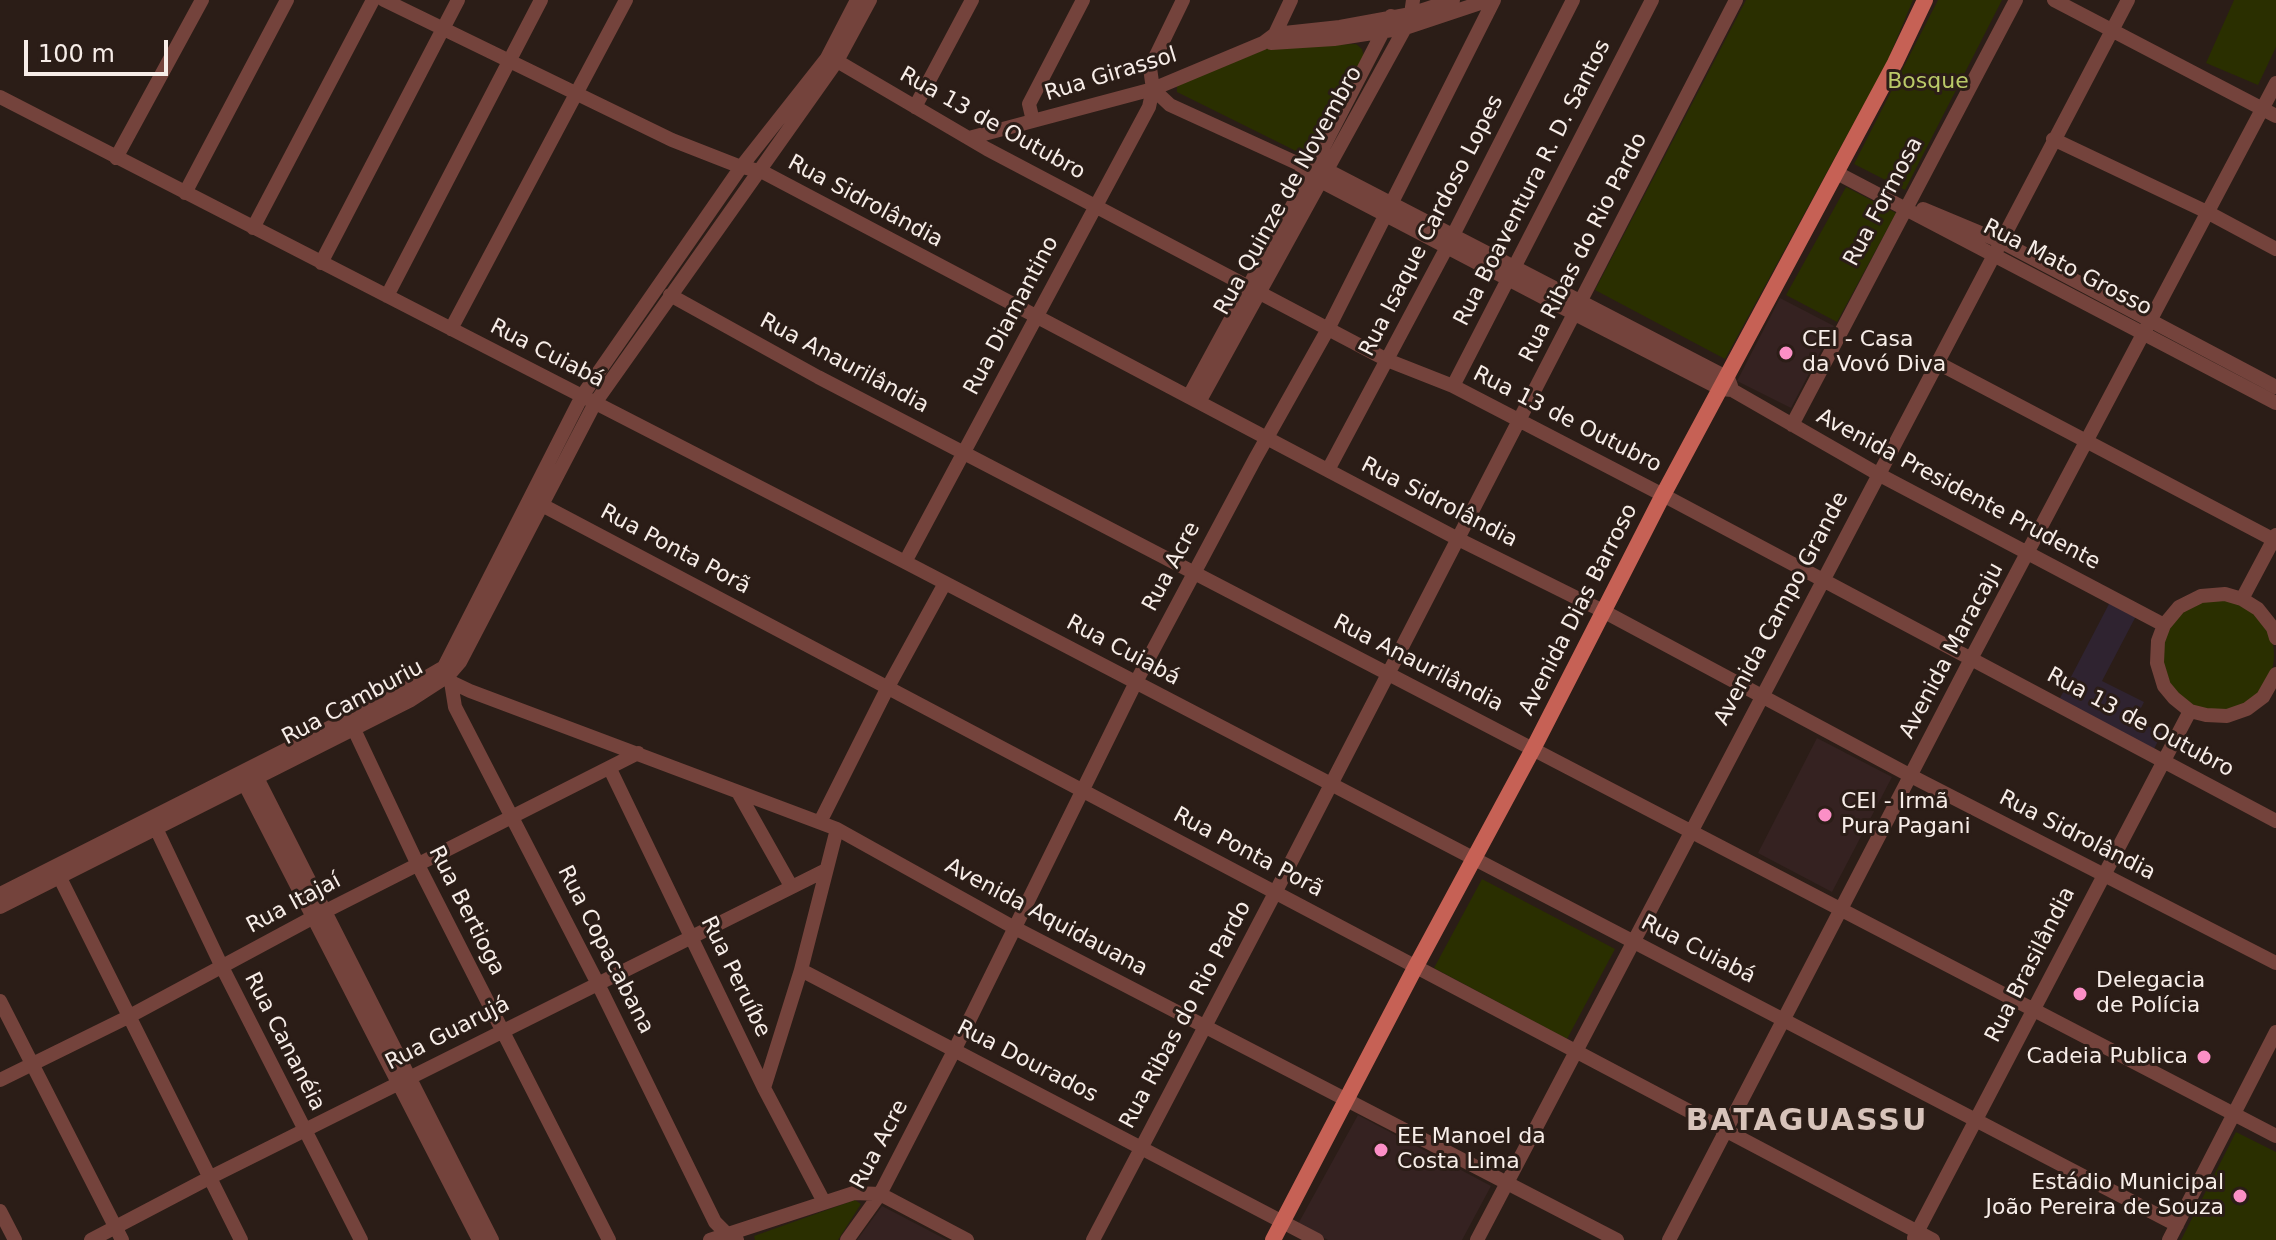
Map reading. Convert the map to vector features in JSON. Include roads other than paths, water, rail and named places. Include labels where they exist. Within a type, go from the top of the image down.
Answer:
[{"type":"main road","name":"Avenida Dias Barroso","points":[[1273,1240],[1533,749],[1663,495],[1727,386],[1777,280],[1838,170],[1925,0]]},
{"type":"street","points":[[116,158],[202,0]]},
{"type":"street","points":[[185,193],[287,0]]},
{"type":"street","points":[[253,228],[373,0]]},
{"type":"street","name":"Rua Sidrolândia","points":[[384,0],[672,140],[741,167],[761,171],[1458,539],[1603,611],[1761,698],[2276,963]]},
{"type":"street","points":[[321,263],[458,0]]},
{"type":"street","points":[[387,296],[541,0]]},
{"type":"street","points":[[451,329],[626,0]]},
{"type":"street","points":[[589,399],[741,167],[827,58],[857,0]]},
{"type":"street","points":[[589,399],[761,171],[837,61],[870,0]]},
{"type":"street","points":[[915,107],[972,0]]},
{"type":"street","points":[[1033,121],[1029,104],[1083,0]]},
{"type":"street","name":"Rua Diamantino","points":[[905,562],[1149,107],[1153,89],[1150,68],[1183,0]]},
{"type":"street","points":[[1271,40],[1291,0]]},
{"type":"street","name":"Rua Girassol","points":[[1271,40],[1334,39],[1383,30],[1410,14],[1453,0]]},
{"type":"street","name":"Rua Girassol","points":[[969,138],[1153,89],[1271,40],[1492,0]]},
{"type":"street","name":"Rua Acre","points":[[847,1240],[880,1194],[1136,682],[1328,329],[1492,0]]},
{"type":"street","name":"Rua Isaque Cardoso Lopes","points":[[1328,470],[1573,0]]},
{"type":"street","name":"Rua Boaventura R. D. Santos","points":[[1453,386],[1652,0]]},
{"type":"street","name":"Rua Ribas do Rio Pardo","points":[[1093,1240],[1736,0]]},
{"type":"street","name":"Rua Formosa","points":[[1792,425],[2016,0]]},
{"type":"street","points":[[2054,0],[2276,116]]},
{"type":"street","name":"Avenida Campo Grande","points":[[1477,1240],[2128,0]]},
{"type":"street","name":"Rua Quinze de Novembro","points":[[1314,170],[1410,14]]},
{"type":"street","name":"Rua Quinze de Novembro","points":[[1194,399],[1391,16]]},
{"type":"street","name":"Rua 13 de Outubro","points":[[837,61],[1096,207],[1387,360],[1453,386],[1823,578],[2276,821]]},
{"type":"street","name":"Avenida Maracaju","points":[[1669,1240],[1972,657],[2276,83]]},
{"type":"street","name":"Avenida Presidente Prudente","points":[[1153,89],[1170,105],[1314,170],[1727,386],[1878,474],[2164,625]]},
{"type":"street","name":"Rua Cuiabá","points":[[0,97],[905,562],[2177,1225]]},
{"type":"street","points":[[2053,139],[2207,212],[2276,249]]},
{"type":"street","name":"Rua Mato Grosso","points":[[1838,170],[1906,206],[1998,248],[2112,319],[2148,327],[2276,387]]},
{"type":"street","name":"Rua Anaurilândia","points":[[670,295],[964,453],[2276,1136]]},
{"type":"street","name":"Rua Mato Grosso","points":[[2148,327],[2276,403]]},
{"type":"street","points":[[1936,362],[2275,539],[2242,599]]},
{"type":"street","name":"Rua Camburiu","points":[[491,589],[542,505],[589,399]]},
{"type":"street","name":"Rua Camburiu","points":[[0,907],[57,872],[351,723],[411,700],[448,675],[460,662],[491,589],[589,399]]},
{"type":"street","name":"Rua Ponta Porã","points":[[542,505],[1416,966],[1915,1236],[1933,1240]]},
{"type":"street","points":[[820,822],[945,583]]},
{"type":"street","points":[[2274,683],[2263,697],[2247,709],[2227,716],[2206,715],[2190,711],[2174,698],[2164,686],[2157,663],[2158,641],[2164,625],[2179,607],[2201,596],[2225,594],[2242,599],[2258,609],[2273,628],[2276,638]]},
{"type":"street","name":"Avenida Aquidauana","points":[[448,675],[638,753],[837,829],[1013,927],[1617,1240]]},
{"type":"street","name":"Rua Copacabana","points":[[448,675],[455,707],[598,984],[715,1222],[732,1237]]},
{"type":"street","name":"Rua Brasilândia","points":[[1915,1236],[2190,711]]},
{"type":"street","name":"Rua Bertioga","points":[[351,723],[418,865],[609,1240]]},
{"type":"street","name":"Rua Itajaí","points":[[0,1080],[638,753]]},
{"type":"street","name":"Rua Peruíbe","points":[[610,769],[764,1088],[824,1202]]},
{"type":"street","points":[[248,776],[404,1081],[492,1240]]},
{"type":"street","points":[[738,792],[791,886]]},
{"type":"street","name":"Rua Cananéia","points":[[153,823],[222,967],[361,1240]]},
{"type":"street","points":[[764,1088],[801,970],[837,829]]},
{"type":"street","name":"Rua Guarujá","points":[[91,1240],[119,1234],[211,1177],[826,870]]},
{"type":"street","points":[[57,872],[241,1240]]},
{"type":"street","name":"Rua Camburiu","points":[[0,894],[57,872]]},
{"type":"street","name":"Rua Dourados","points":[[801,970],[1317,1240]]},
{"type":"street","points":[[0,1001],[119,1234]]},
{"type":"street","points":[[2169,1240],[2276,1032]]},
{"type":"street","points":[[404,1081],[479,1240]]},
{"type":"street","points":[[710,1240],[732,1237],[854,1193],[880,1194],[967,1240]]},
{"type":"street","points":[[0,1211],[15,1240]]},
{"type":"place","name":"CEI - Casa da Vovó Diva","points":[[1786,353]]},
{"type":"place","name":"CEI - Irmã Pura Pagani","points":[[1825,815]]},
{"type":"place","name":"Delegacia de Polícia","points":[[2080,994]]},
{"type":"place","name":"Cadeia Publica","points":[[2204,1057]]},
{"type":"place","name":"EE Manoel da Costa Lima","points":[[1381,1150]]},
{"type":"place","name":"Estádio Municipal João Pereira de Souza","points":[[2240,1196]]},
{"type":"district","name":"BATAGUASSU","points":[[1807,1122]]},
{"type":"park label","name":"Bosque","points":[[1928,82]]}]
